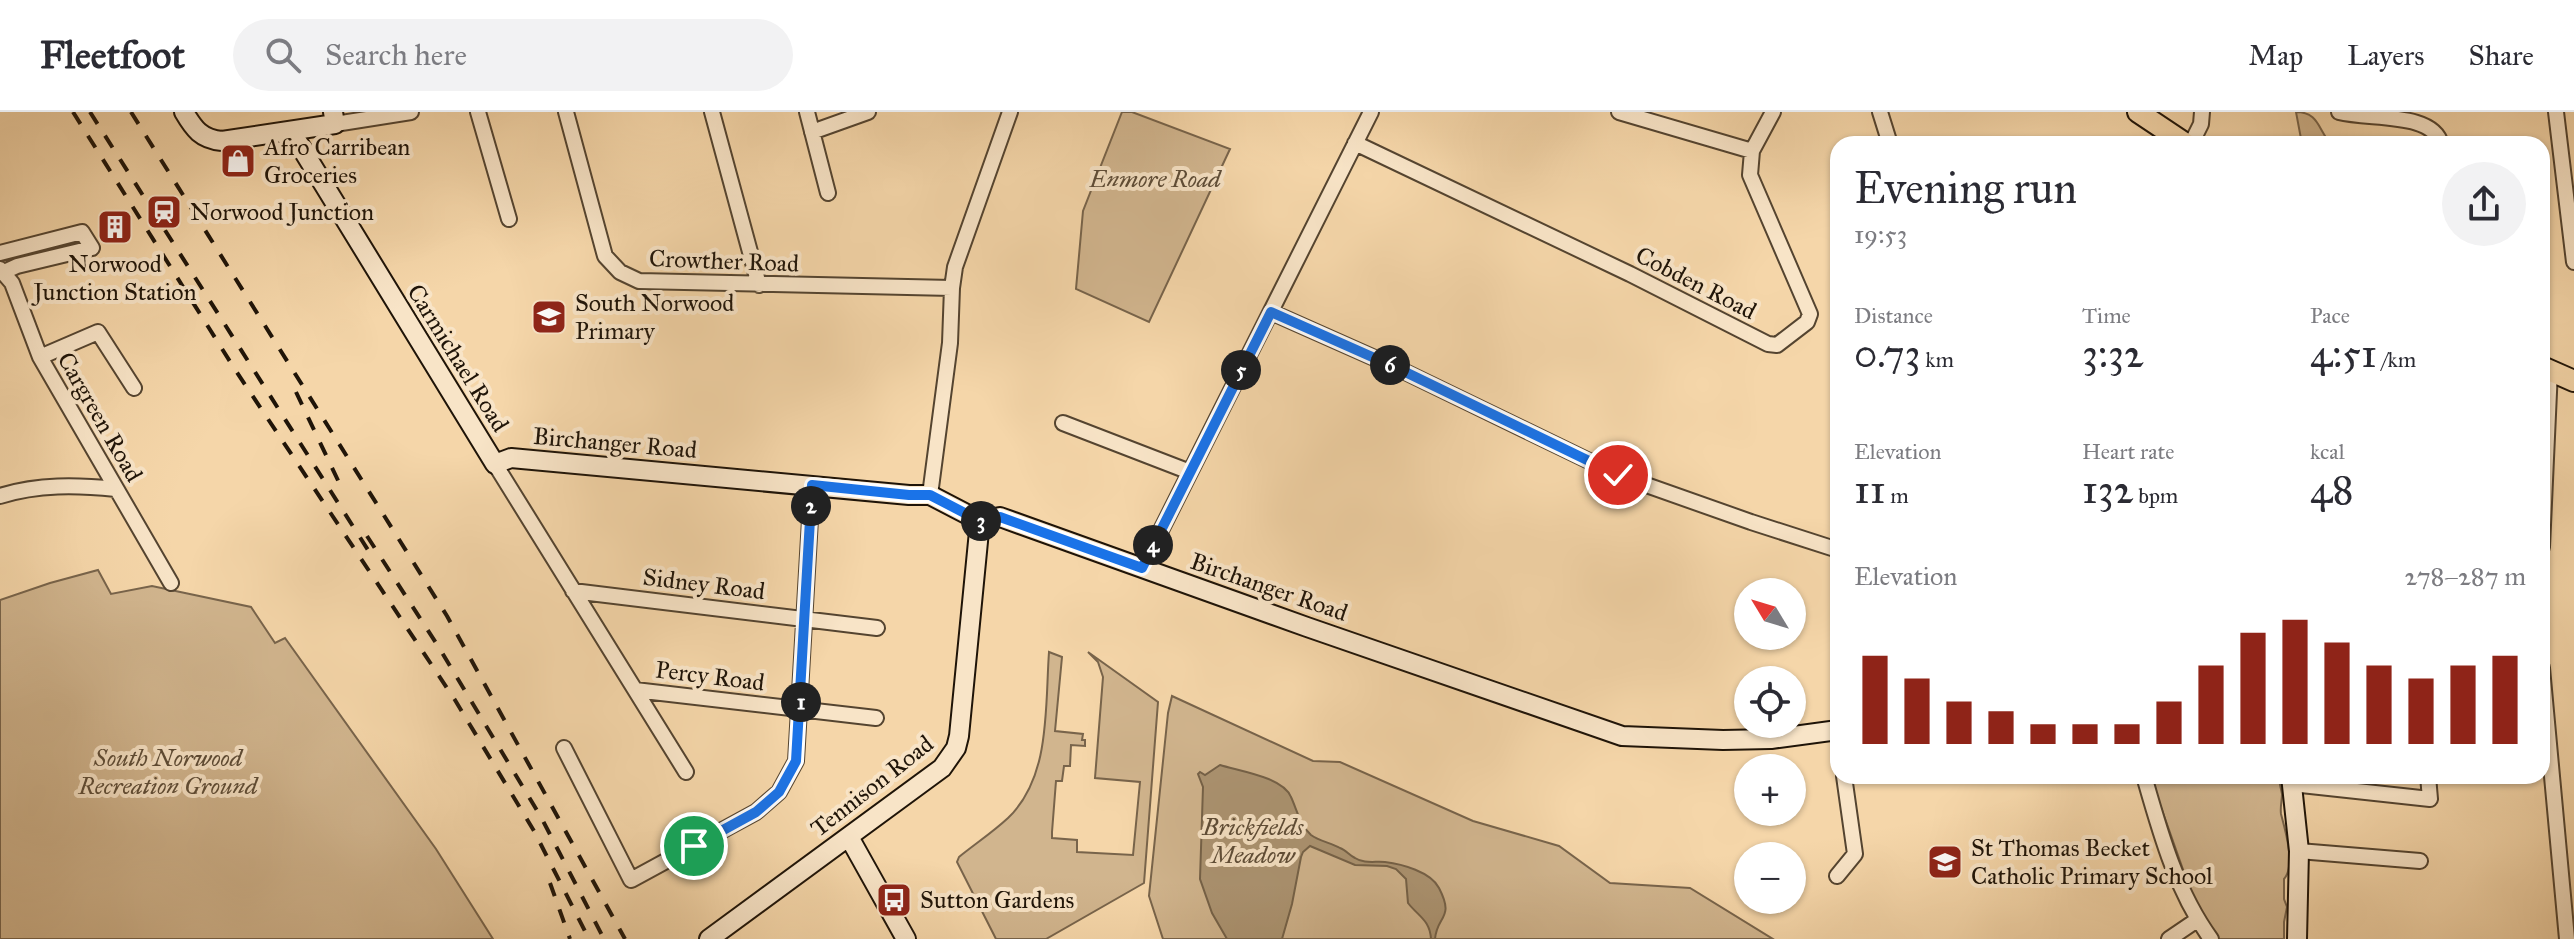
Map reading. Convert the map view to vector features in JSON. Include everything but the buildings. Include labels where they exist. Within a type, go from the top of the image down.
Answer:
[{"type":"main road","points":[[2138,112],[2176,136]]},
{"type":"main road","points":[[2550,371],[2574,381]]},
{"type":"street","points":[[184,112],[198,132],[212,140],[227,141],[291,131],[334,118],[411,112]]},
{"type":"street","points":[[478,112],[509,219]]},
{"type":"street","name":"Crowther Road","points":[[566,112],[605,256],[620,272],[639,281],[952,288]]},
{"type":"street","points":[[712,112],[759,285]]},
{"type":"street","points":[[807,112],[828,193]]},
{"type":"street","points":[[812,132],[868,112]]},
{"type":"street","points":[[930,495],[950,343],[955,267],[1010,112]]},
{"type":"street","points":[[1142,568],[1371,112]]},
{"type":"street","points":[[1619,112],[1752,151],[1773,112]]},
{"type":"street","points":[[1880,112],[1888,136]]},
{"type":"street","points":[[2193,136],[2201,124],[2202,112]]},
{"type":"street","points":[[2339,112],[2352,115],[2413,115],[2428,121],[2439,136]]},
{"type":"street","points":[[2556,112],[2574,262]]},
{"type":"street","name":"Carmichael Road","points":[[291,131],[640,702],[686,772]]},
{"type":"street","name":"Cobden Road","points":[[1355,143],[1630,274],[1768,344],[1777,345],[1807,322],[1810,314],[1752,183],[1749,167],[1752,151]]},
{"type":"street","points":[[0,253],[82,232],[92,248],[2,271]]},
{"type":"street","name":"Cargreen Road","points":[[2,271],[12,283],[40,357],[171,583]]},
{"type":"street","points":[[1271,312],[1397,368],[1618,475],[1830,547]]},
{"type":"street","points":[[40,357],[98,332],[134,388]]},
{"type":"street","points":[[1063,423],[1190,472]]},
{"type":"street","name":"Birchanger Road","points":[[495,464],[511,458],[930,495],[980,521],[1000,517],[1622,736],[1771,739],[1830,732]]},
{"type":"street","points":[[0,496],[19,490],[73,485],[116,489]]},
{"type":"street","points":[[564,748],[631,880],[756,812],[779,792],[796,761],[812,485]]},
{"type":"street","name":"Tennison Road","points":[[709,939],[942,768],[956,748],[980,521]]},
{"type":"street","name":"Sidney Road","points":[[573,591],[877,628]]},
{"type":"street","name":"Percy Road","points":[[635,690],[876,718]]},
{"type":"street","points":[[2550,755],[2567,939]]},
{"type":"street","points":[[1837,876],[1855,854],[1845,784]]},
{"type":"street","points":[[2147,784],[2175,873],[2197,920],[2211,939]]},
{"type":"street","points":[[2292,784],[2299,851],[2297,939]]},
{"type":"street","points":[[2321,784],[2430,799],[2429,784]]},
{"type":"street","points":[[849,837],[906,939]]},
{"type":"street","points":[[2299,851],[2420,861]]},
{"type":"street","points":[[2169,939],[2197,920]]},
{"type":"green space","name":"Enmore Road","points":[[1122,112],[1132,112],[1230,149],[1149,322],[1076,289],[1083,211]]},
{"type":"green space","points":[[2296,112],[2314,118],[2326,136],[2300,136]]},
{"type":"green space","name":"South Norwood Recreation Ground","points":[[98,570],[111,594],[152,586],[251,607],[275,643],[285,638],[436,849],[493,939],[0,939],[0,600]]},
{"type":"green space","points":[[1049,652],[1062,657],[1055,731],[1083,734],[1082,740],[1085,740],[1085,746],[1071,745],[1070,766],[1064,766],[1062,781],[1056,781],[1052,832],[1052,838],[1077,840],[1077,852],[1133,855],[1140,782],[1095,778],[1103,677],[1098,662],[1088,652],[1158,702],[1144,883],[1046,939],[996,939],[957,862],[959,857],[1008,818],[1032,782],[1039,762],[1046,718]]},
{"type":"green space","name":"Brickfields Meadow","points":[[1172,696],[1313,761],[1340,762],[1473,821],[1559,846],[1610,883],[1690,888],[1773,939],[1163,939],[1149,896]]},
{"type":"green space","points":[[2153,784],[2280,784],[2281,814],[2289,857],[2284,879],[2287,907],[2284,939],[2217,939],[2192,895]]},
{"type":"shaded area","points":[[1220,765],[1279,784],[1291,797],[1304,827],[1314,837],[1358,860],[1399,865],[1430,877],[1439,888],[1445,906],[1435,939],[1431,939],[1426,923],[1408,903],[1406,879],[1396,869],[1355,865],[1310,846],[1301,857],[1282,939],[1227,939],[1212,913],[1200,879],[1203,787],[1198,774],[1205,775]]},
{"type":"railway","points":[[73,112],[236,371],[455,700],[534,831],[589,939]]},
{"type":"railway","points":[[90,112],[368,550]]},
{"type":"railway","points":[[131,112],[447,616],[625,939]]},
{"type":"railway","points":[[296,392],[344,493]]},
{"type":"railway","points":[[367,536],[438,646],[541,817],[604,939]]},
{"type":"railway","points":[[550,883],[570,939]]},
{"type":"place","name":"Afro Carribean Groceries","points":[[238,161]]},
{"type":"place","name":"Norwood Junction","points":[[164,212]]},
{"type":"place","name":"Norwood Junction Station","points":[[115,227]]},
{"type":"place","name":"South Norwood Primary","points":[[549,317]]},
{"type":"place","name":"St Thomas Becket Catholic Primary School","points":[[1945,862]]},
{"type":"place","name":"Sutton Gardens","points":[[894,900]]},
{"type":"route","points":[[694,846],[756,812],[779,792],[796,761],[812,485],[930,495],[980,521],[1000,517],[1142,568],[1271,312],[1397,368],[1618,475]]}]
